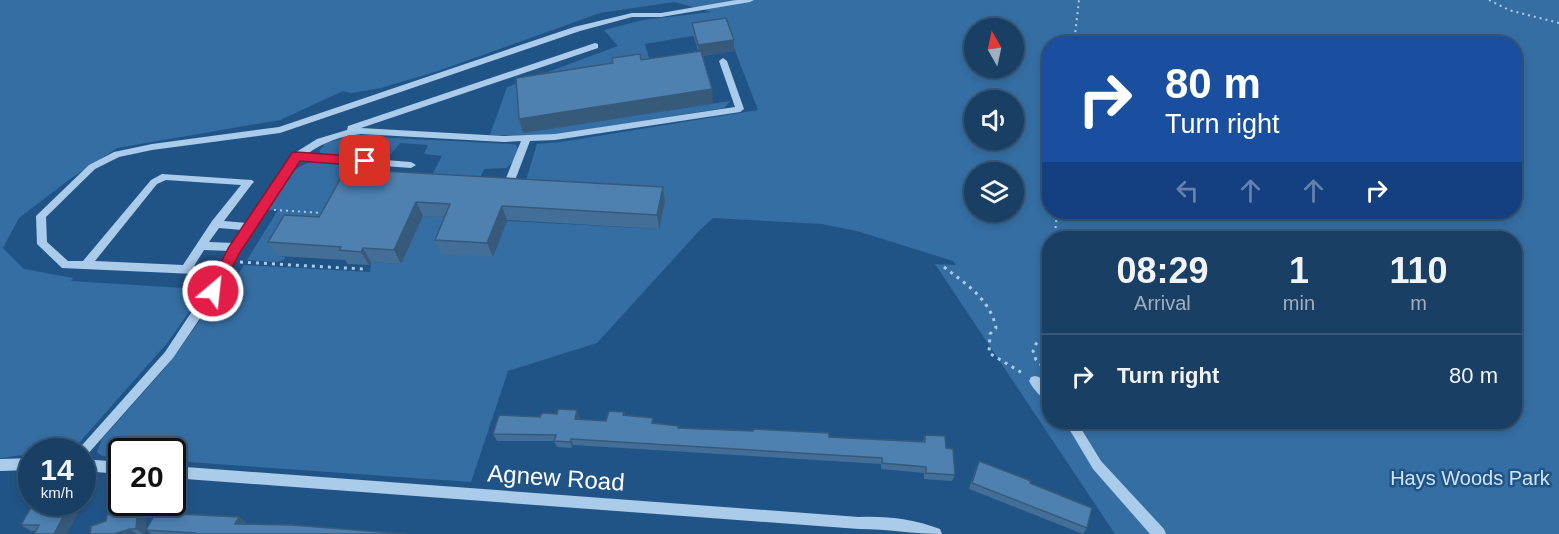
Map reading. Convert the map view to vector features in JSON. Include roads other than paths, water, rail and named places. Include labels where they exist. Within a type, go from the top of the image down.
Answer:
[{"type":"street","points":[[224,271],[66,265],[42,244],[41,216],[92,167],[117,154],[152,147],[280,130],[577,29],[632,15],[661,15],[750,0]]},
{"type":"street","points":[[95,438],[169,355],[216,286],[236,247],[296,156],[311,145],[361,124],[596,46]]},
{"type":"street","points":[[344,132],[555,137],[740,109],[723,61]]},
{"type":"street","points":[[509,183],[527,138]]},
{"type":"street","points":[[296,156],[411,165]]},
{"type":"street","points":[[86,265],[154,182],[165,176],[249,182],[216,224],[185,270]]},
{"type":"street","points":[[216,224],[249,227]]},
{"type":"street","points":[[201,246],[236,247]]},
{"type":"street","points":[[1035,381],[1042,388]]},
{"type":"street","points":[[1075,429],[1097,465],[1159,534]]},
{"type":"street","points":[[0,465],[18,464]]},
{"type":"street","name":"Agnew Road","points":[[186,473],[860,529],[896,523],[914,525],[935,534]]},
{"type":"park label","name":"Hays Woods Park","points":[[1470,478]]}]
